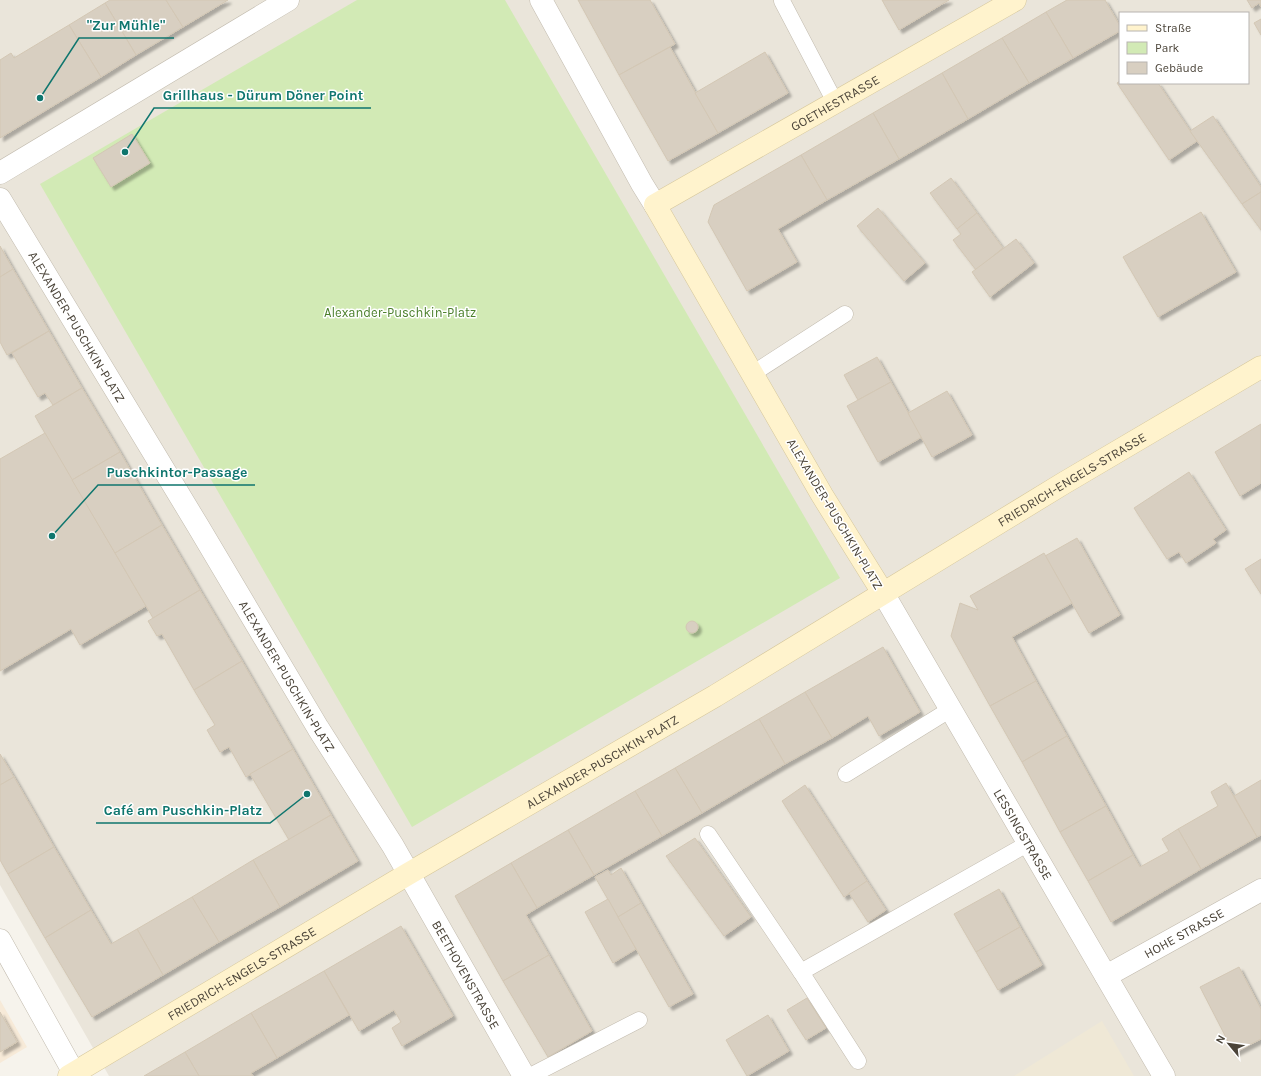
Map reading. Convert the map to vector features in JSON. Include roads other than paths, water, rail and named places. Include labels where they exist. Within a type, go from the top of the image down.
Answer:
[{"type":"main road","name":"GOETHESTRASSE","points":[[655,205],[1015,0]]},
{"type":"main road","name":"ALEXANDER-PUSCHKIN-PLATZ","points":[[408,874],[709,700],[883,593],[822,495],[655,205]]},
{"type":"main road","name":"FRIEDRICH-ENGELS-STRASSE","points":[[883,593],[1064,483],[1261,367]]},
{"type":"main road","name":"FRIEDRICH-ENGELS-STRASSE","points":[[73,1075],[408,874]]},
{"type":"street","points":[[0,173],[288,0]]},
{"type":"street","name":"ALEXANDER-PUSCHKIN-PLATZ","points":[[541,0],[655,205]]},
{"type":"street","name":"ALEXANDER-PUSCHKIN-PLATZ","points":[[0,199],[198,526],[318,728],[408,874]]},
{"type":"street","name":"LESSINGSTRASSE","points":[[883,593],[1164,1076]]},
{"type":"street","name":"BEETHOVENSTRASSE","points":[[408,874],[524,1076]]},
{"type":"street","name":"HOHE STRASSE","points":[[1106,976],[1261,890]]},
{"type":"street","points":[[0,940],[73,1075]]},
{"type":"lane","points":[[782,1],[835,102]]},
{"type":"lane","points":[[752,374],[845,314]]},
{"type":"lane","points":[[846,774],[951,709]]},
{"type":"lane","points":[[708,834],[802,972],[858,1061]]},
{"type":"lane","points":[[802,972],[1029,843]]},
{"type":"lane","points":[[530,1076],[639,1020]]},
{"type":"place","name":"\"Zur Mühle\"","points":[[40,98]]},
{"type":"place","name":"Grillhaus - Dürum Döner Point","points":[[125,152]]},
{"type":"place","name":"Puschkintor-Passage","points":[[52,536]]},
{"type":"place","name":"Café am Puschkin-Platz","points":[[307,794]]},
{"type":"park label","name":"Alexander-Puschkin-Platz","points":[[400,312]]}]
